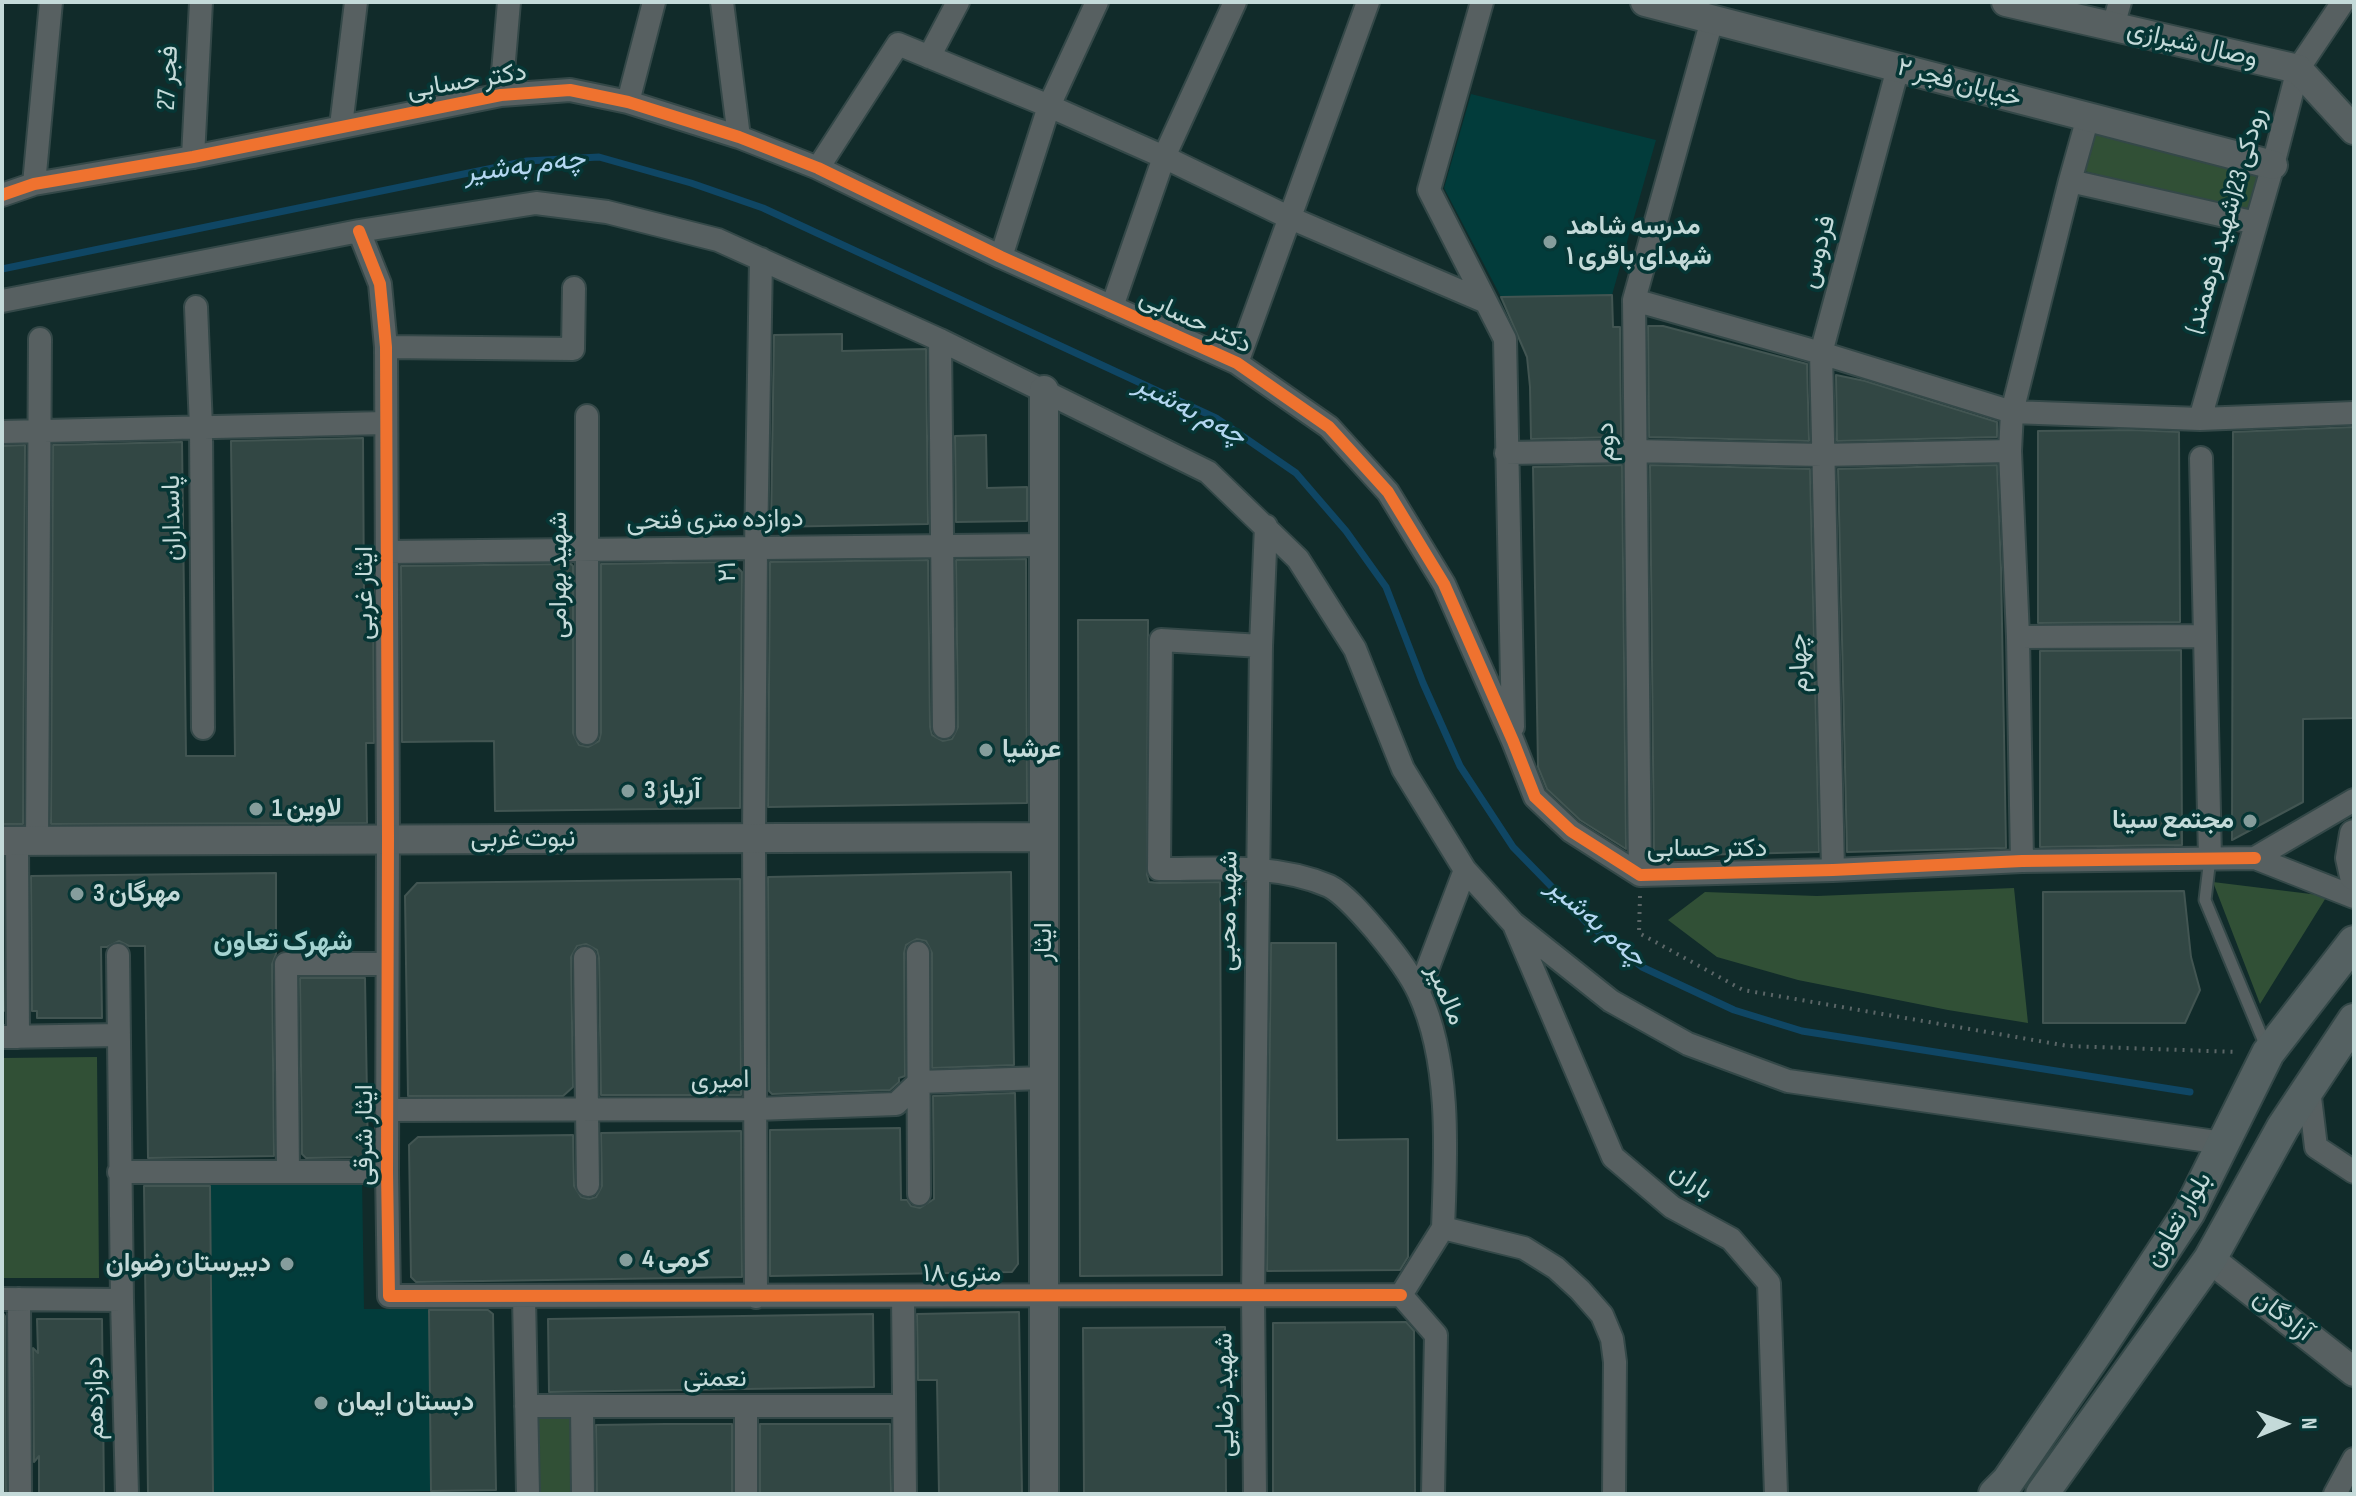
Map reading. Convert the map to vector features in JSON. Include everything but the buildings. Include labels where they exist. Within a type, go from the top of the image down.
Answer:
[{"type":"main road","name":"بلوار تعاون","points":[[1995,1494],[2008,1481],[2189,1212],[2268,1053],[2354,942]]},
{"type":"main road","name":"بلوار تعاون","points":[[2042,1494],[2210,1259],[2283,1127],[2354,1020]]},
{"type":"street","points":[[34,184],[51,2]]},
{"type":"street","name":"فجر 27","points":[[193,157],[201,2]]},
{"type":"street","points":[[341,126],[356,2]]},
{"type":"street","points":[[501,95],[509,2]]},
{"type":"street","points":[[628,102],[654,2]]},
{"type":"street","points":[[722,2],[739,137]]},
{"type":"street","points":[[929,57],[958,2]]},
{"type":"street","points":[[1001,257],[1049,106],[1097,2]]},
{"type":"street","points":[[1112,307],[1164,157],[1235,2]]},
{"type":"street","points":[[1237,363],[1368,2]]},
{"type":"street","points":[[1482,2],[1429,190],[1505,339],[1513,741]]},
{"type":"street","name":"خیابان فجر ۲","points":[[1645,2],[2273,165]]},
{"type":"street","name":"وصال شیرازی","points":[[2006,2],[2116,14],[2298,69]]},
{"type":"street","name":"رودکی 23(شهید فرهمند)","points":[[2200,419],[2298,69],[2343,2]]},
{"type":"street","name":"دوم","points":[[1640,875],[1634,300],[1712,20]]},
{"type":"street","points":[[818,168],[898,44],[1049,106],[1288,217],[1486,302]]},
{"type":"street","name":"فردوس","points":[[1822,455],[1821,353],[1898,68]]},
{"type":"street","points":[[2298,69],[2354,130]]},
{"type":"street","name":"دکتر حسابی","points":[[2,195],[34,184],[193,157],[501,95],[570,90],[628,102],[739,137],[818,168],[1001,257],[1237,363],[1329,427],[1388,492],[1444,584],[1535,797],[1571,831],[1640,875],[2022,861],[2255,858]]},
{"type":"street","points":[[2022,861],[2018,637],[2010,451],[2012,412],[2088,117]]},
{"type":"street","points":[[2070,181],[2256,223]]},
{"type":"street","points":[[2,301],[359,231],[536,203],[607,212],[718,240],[940,340],[1208,472],[1298,559],[1355,649],[1403,769],[1465,870],[1513,923],[1611,1001],[1688,1044],[1788,1081],[2223,1143]]},
{"type":"street","name":"ایثار غربی","points":[[359,231],[380,284],[386,347],[388,839]]},
{"type":"street","name":"۲۱","points":[[756,1297],[754,838],[761,259]]},
{"type":"street","points":[[386,347],[573,349],[574,288]]},
{"type":"street","points":[[1634,300],[2012,412],[2200,419],[2354,413]]},
{"type":"street","name":"پاسداران","points":[[196,307],[201,427],[203,728]]},
{"type":"street","points":[[40,339],[39,431],[10,1037],[119,1035]]},
{"type":"street","points":[[940,340],[944,727]]},
{"type":"street","name":"ایثار","points":[[1044,390],[1044,1494]]},
{"type":"street","name":"شهید بهرامی","points":[[587,416],[587,733]]},
{"type":"street","points":[[2,432],[385,423]]},
{"type":"street","points":[[1506,453],[1635,451],[1822,455],[2010,451]]},
{"type":"street","name":"چهارم","points":[[1822,455],[1833,870]]},
{"type":"street","points":[[2201,458],[2210,858]]},
{"type":"street","name":"شهید محبی","points":[[1253,1296],[1261,646],[1266,526]]},
{"type":"street","name":"دوازده متری فتحی","points":[[387,552],[1044,545]]},
{"type":"street","points":[[2018,637],[2205,636]]},
{"type":"street","name":"مالمیر","points":[[1261,646],[1161,640],[1159,869],[1258,869],[1302,877],[1332,888],[1364,916],[1389,946],[1419,991],[1437,1046],[1446,1166],[1443,1228],[1401,1295]]},
{"type":"street","points":[[2255,858],[2354,800]]},
{"type":"street","points":[[2354,834],[2350,858],[2354,876]]},
{"type":"street","name":"نبوت غربی","points":[[19,841],[1044,837]]},
{"type":"street","name":"ایثار شرقی","points":[[388,839],[389,1296],[524,1297]]},
{"type":"street","points":[[2255,858],[2354,897]]},
{"type":"street","points":[[1419,991],[1465,870]]},
{"type":"street","name":"باران","points":[[1513,923],[1613,1157],[1672,1207],[1731,1239],[1769,1283],[1776,1494]]},
{"type":"street","points":[[918,953],[919,1194]]},
{"type":"street","name":"دوازدهم","points":[[118,955],[119,1172],[127,1494]]},
{"type":"street","points":[[585,958],[588,1185]]},
{"type":"street","points":[[288,1172],[286,964],[387,964]]},
{"type":"street","points":[[919,1082],[1044,1078]]},
{"type":"street","name":"امیری","points":[[387,1110],[587,1111],[896,1104],[919,1082]]},
{"type":"street","points":[[2309,1089],[2316,1147],[2354,1172]]},
{"type":"street","points":[[119,1172],[387,1172]]},
{"type":"street","points":[[1443,1228],[1524,1248],[1556,1268],[1602,1315],[1612,1339],[1615,1362],[1614,1494]]},
{"type":"street","name":"آزادگان","points":[[2210,1259],[2354,1372]]},
{"type":"street","points":[[1401,1295],[1436,1335],[1433,1494]]},
{"type":"street","name":"۱۸ متری","points":[[524,1297],[1401,1295]]},
{"type":"street","points":[[903,1296],[905,1494]]},
{"type":"street","name":"شهید رضایی","points":[[1253,1296],[1255,1494]]},
{"type":"street","points":[[524,1297],[528,1494]]},
{"type":"street","points":[[20,1494],[10,1299],[122,1300]]},
{"type":"street","name":"نعمتی","points":[[526,1406],[904,1406]]},
{"type":"street","points":[[582,1407],[583,1494]]},
{"type":"street","points":[[746,1407],[746,1494]]},
{"type":"street","points":[[2335,1494],[2354,1459]]},
{"type":"lane","points":[[2210,858],[2205,900],[2268,1053]]},
{"type":"path","points":[[1640,875],[1639,933],[1743,990],[2068,1046],[2268,1053]]},
{"type":"shaded area","name":"مدرسه شاهد شهدای باقری ۱","points":[[1471,94],[1656,140],[1612,295],[1501,297],[1444,188]]},
{"type":"shaded area","points":[[362,1176],[364,1309],[429,1309],[431,1491],[213,1493],[210,1178]]},
{"type":"green space","points":[[2094,128],[2262,172],[2251,214],[2084,171]]},
{"type":"green space","points":[[2213,882],[2327,896],[2260,1004]]},
{"type":"green space","points":[[2014,888],[2028,1023],[1798,980],[1717,957],[1668,920],[1705,892],[1817,896]]},
{"type":"green space","points":[[97,1057],[99,1278],[2,1278],[2,1058]]},
{"type":"green space","points":[[578,1410],[579,1494],[533,1494],[532,1411]]},
{"type":"waterway","name":"چەم بەشیر","points":[[2,269],[527,161],[599,157],[691,183],[763,208],[1216,418],[1296,473],[1346,531],[1386,587],[1423,683],[1460,766],[1513,847],[1587,923],[1642,967],[1734,1010],[1802,1031],[2190,1092]]},
{"type":"cycle path","points":[[2,195],[34,184],[193,157],[501,95],[570,90],[628,102],[739,137],[818,168],[1001,257],[1237,363],[1329,427],[1388,492],[1444,584],[1535,797],[1571,831],[1640,875],[2022,861],[2255,858]]},
{"type":"cycle path","points":[[359,231],[380,284],[386,347],[389,1296],[1401,1295]]},
{"type":"place","name":"مدرسه شاهد شهدای باقری ۱","points":[[1550,242]]},
{"type":"place","name":"عرشیا","points":[[986,750]]},
{"type":"place","name":"آریاز 3","points":[[628,791]]},
{"type":"place","name":"لاوین 1","points":[[256,809]]},
{"type":"place","name":"مجتمع سینا","points":[[2250,821]]},
{"type":"place","name":"مهرگان 3","points":[[77,894]]},
{"type":"place","name":"کرمی 4","points":[[626,1260]]},
{"type":"place","name":"دبیرستان رضوان","points":[[287,1264]]},
{"type":"place","name":"دبستان ایمان","points":[[321,1403]]},
{"type":"district","name":"شهرک تعاون","points":[[283,943]]}]
